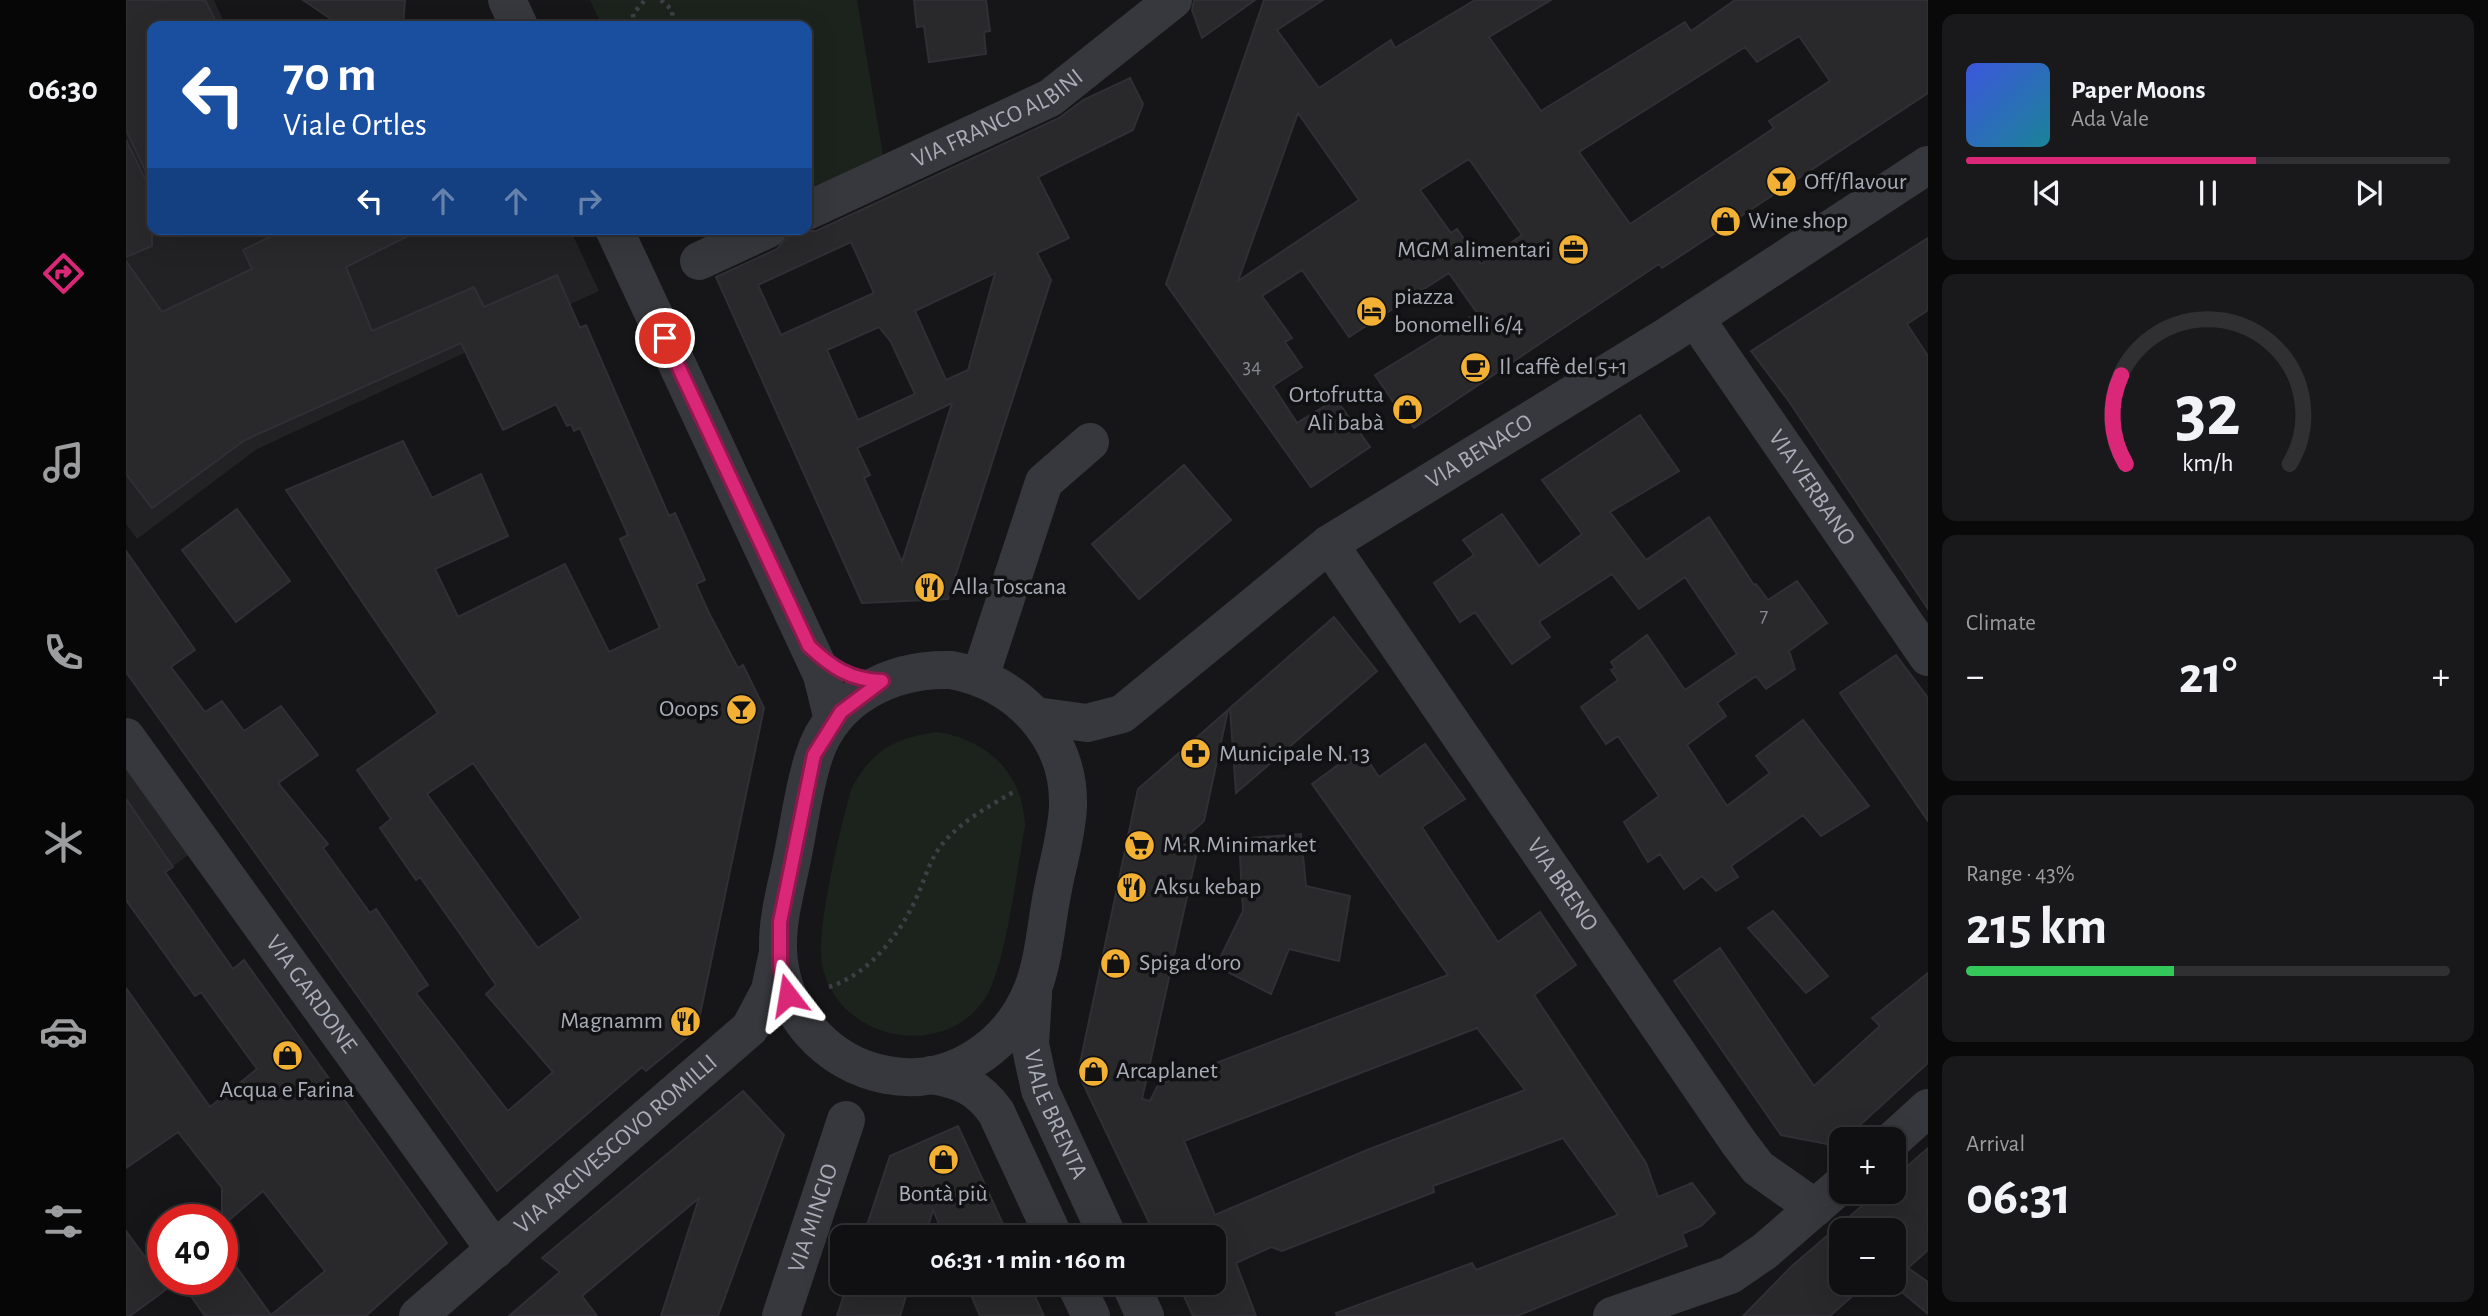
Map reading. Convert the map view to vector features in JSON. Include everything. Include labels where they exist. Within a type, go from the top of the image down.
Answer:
[{"type":"street","points":[[507,0],[517,21]]},
{"type":"street","name":"VIA FRANCO ALBINI","points":[[812,209],[1050,98],[1173,0]]},
{"type":"street","name":"VIA BENACO","points":[[1037,716],[1087,723],[1122,714],[1329,544],[1695,318],[1928,165]]},
{"type":"street","points":[[617,235],[822,675],[833,720]]},
{"type":"street","points":[[699,261],[755,235]]},
{"type":"street","name":"VIA VERBANO","points":[[1695,318],[1928,657]]},
{"type":"street","points":[[981,677],[1044,482],[1090,442]]},
{"type":"street","name":"VIA BRENO","points":[[1329,544],[1758,1168],[1828,1196]]},
{"type":"street","points":[[809,646],[840,672],[862,679],[882,681],[934,670],[981,677],[1014,695],[1037,716],[1059,753],[1065,774],[1068,806],[1034,986],[1021,1014],[995,1045],[968,1063],[930,1075],[862,1104],[846,1120]]},
{"type":"street","name":"VIA ARCIVESCOVO ROMILLI","points":[[418,1316],[750,1028],[774,980],[807,779],[820,741],[833,720],[848,704],[882,681]]},
{"type":"street","name":"VIA GARDONE","points":[[126,737],[495,1250]]},
{"type":"street","points":[[778,947],[782,979],[795,1010],[820,1042],[856,1066],[888,1075],[930,1075]]},
{"type":"street","name":"VIALE BRENTA","points":[[1034,986],[1030,1044],[1040,1090],[1102,1225]]},
{"type":"street","name":"VIA MINCIO","points":[[781,1316],[846,1120],[841,1073],[833,1052]]},
{"type":"street","name":"VIALE BRENTA","points":[[930,1075],[956,1079],[983,1094],[996,1112],[1048,1225]]},
{"type":"street","points":[[1906,1128],[1928,1108]]},
{"type":"street","points":[[1612,1316],[1730,1275],[1765,1251],[1828,1196]]},
{"type":"street","points":[[1081,1295],[1091,1316]]},
{"type":"street","points":[[1135,1295],[1145,1316]]},
{"type":"path","points":[[661,0],[672,10],[673,21]]},
{"type":"path","points":[[634,21],[633,14],[641,1]]},
{"type":"path","points":[[829,987],[843,982],[874,961],[913,906],[936,852],[975,814],[1016,791]]},
{"type":"shaded area","points":[[126,0],[214,0],[224,21],[147,21],[147,235],[573,235],[599,291],[257,449],[137,539],[126,524]]},
{"type":"shaded area","points":[[590,0],[857,0],[884,161],[812,194],[812,21],[600,21]]},
{"type":"shaded area","points":[[937,732],[972,743],[999,762],[1018,790],[1025,826],[1005,939],[986,997],[967,1018],[945,1030],[919,1036],[894,1034],[869,1025],[848,1010],[831,990],[822,964],[821,948],[826,902],[847,804],[852,787],[860,774],[877,754],[897,742]]},
{"type":"shaded area","points":[[126,748],[199,847],[126,901]]},
{"type":"building","points":[[126,0],[205,0],[216,21],[147,21],[147,174],[126,130]]},
{"type":"building","points":[[303,0],[405,0],[403,21],[331,19]]},
{"type":"building","points":[[914,0],[986,0],[990,31],[984,32],[986,54],[929,62],[924,26],[917,27]]},
{"type":"building","points":[[1194,0],[1255,0],[1202,38],[1192,10]]},
{"type":"building","points":[[1264,0],[1323,0],[1277,30],[1319,88],[1391,40],[1395,48],[1475,0],[1551,0],[1489,37],[1541,111],[1685,22],[1691,31],[1735,0],[1928,0],[1928,93],[1662,268],[1659,264],[1414,428],[1375,375],[1477,313],[1449,273],[1349,337],[1302,270],[1262,296],[1292,338],[1285,342],[1302,367],[1273,386],[1297,423],[1336,399],[1370,447],[1311,487],[1166,284]],"holes":[[[1799,36],[1830,81],[1769,121],[1774,128],[1630,224],[1579,152],[1745,47],[1757,62]],[[1298,113],[1359,200],[1238,281]],[[1469,159],[1522,235],[1481,264],[1457,229],[1451,233],[1420,190]]]},
{"type":"building","points":[[1130,78],[1143,104],[1133,130],[1038,177],[1069,238],[1037,253],[1051,280],[948,599],[862,603],[716,277],[777,249],[788,236],[812,235],[812,231],[1059,118],[1083,100]],"holes":[[[851,242],[874,293],[781,335],[758,285]],[[995,273],[968,370],[946,380],[915,311]],[[879,327],[891,342],[915,394],[858,420],[827,350]],[[952,403],[902,562],[864,478],[870,475],[857,448]]]},
{"type":"building","points":[[126,140],[147,183],[147,235],[152,235],[152,246],[126,257]]},
{"type":"building","points":[[274,235],[410,235],[346,267],[372,331],[474,287],[484,307],[557,275],[580,328],[586,325],[669,516],[675,513],[705,580],[696,584],[708,611],[738,668],[743,665],[764,708],[697,1029],[646,1071],[642,1067],[497,1191],[126,672],[126,551],[195,650],[171,667],[205,712],[222,701],[244,731],[281,706],[318,755],[278,783],[328,844],[323,848],[370,913],[376,909],[428,985],[416,993],[508,1111],[553,1072],[486,994],[496,985],[420,877],[416,880],[380,828],[391,819],[357,770],[438,713],[286,490],[403,441],[432,498],[481,474],[508,536],[435,569],[458,617],[565,564],[609,652],[660,628],[620,539],[628,535],[580,428],[574,431],[571,424],[567,426],[556,404],[503,430],[461,343],[245,440],[152,508],[126,474],[126,261],[162,312],[252,269],[243,250]],"holes":[[[473,763],[581,918],[538,948],[427,794]]]},
{"type":"building","points":[[1928,238],[1928,310],[1907,324],[1928,356],[1928,609],[1788,400],[1751,351]]},
{"type":"building","points":[[1640,415],[1679,471],[1610,512],[1646,560],[1709,517],[1754,585],[1756,584],[1768,600],[1797,581],[1827,623],[1789,651],[1795,669],[1766,689],[1756,676],[1717,703],[1726,716],[1687,745],[1727,806],[1770,773],[1756,756],[1803,720],[1869,806],[1821,836],[1803,815],[1731,866],[1738,877],[1716,891],[1702,876],[1684,889],[1660,854],[1648,862],[1624,822],[1659,796],[1618,736],[1606,744],[1581,707],[1618,680],[1611,670],[1615,668],[1611,662],[1647,635],[1685,690],[1737,654],[1685,577],[1639,609],[1612,574],[1539,622],[1550,637],[1512,664],[1475,612],[1460,622],[1434,583],[1474,555],[1463,540],[1502,514],[1539,566],[1582,534],[1542,480]]},
{"type":"building","points":[[1184,465],[1231,520],[1139,599],[1092,544]]},
{"type":"building","points":[[237,509],[290,581],[236,622],[182,550]]},
{"type":"building","points":[[1334,617],[1377,671],[1236,793],[1230,708]]},
{"type":"building","points":[[1896,655],[1928,698],[1928,821],[1840,693]]},
{"type":"building","points":[[1228,710],[1204,821],[1177,845],[1199,843],[1142,1099],[1150,1101],[1158,1085],[1448,975],[1312,784],[1360,749],[1379,777],[1425,744],[1465,799],[1422,827],[1498,942],[1540,912],[1576,965],[1534,995],[1646,1163],[1658,1197],[1692,1183],[1715,1213],[1701,1226],[1682,1234],[1687,1246],[1517,1316],[1337,1316],[1336,1313],[1472,1263],[1476,1270],[1618,1215],[1563,1138],[1433,1186],[1434,1192],[1282,1251],[1271,1247],[1236,1263],[1256,1316],[1193,1316],[1183,1295],[1226,1295],[1226,1225],[1150,1225],[1078,1073],[1138,789]],"holes":[[[1477,1028],[1525,1090],[1367,1150],[1215,1215],[1184,1141]]]},
{"type":"building","points":[[126,799],[173,867],[165,872],[233,969],[244,960],[447,1243],[366,1316],[205,1316],[190,1295],[238,1295],[238,1269],[271,1315],[325,1271],[263,1191],[238,1212],[238,1204],[222,1204],[222,1188],[178,1132],[126,1168],[126,988],[210,1107],[257,1069],[201,992],[195,996],[126,900]]},
{"type":"building","points":[[1301,834],[1306,886],[1350,896],[1339,961],[1289,949],[1271,994],[1216,966],[1243,911],[1239,839]]},
{"type":"building","points":[[1773,911],[1828,976],[1806,993],[1748,928]]},
{"type":"building","points":[[1720,948],[1814,1086],[1880,1026],[1872,1018],[1928,973],[1928,1063],[1858,1127],[1829,1127],[1829,1144],[1781,1135],[1674,981]]},
{"type":"building","points":[[743,1091],[784,1135],[718,1316],[661,1316],[699,1198],[582,1296],[597,1316],[509,1316],[560,1272],[542,1258]]},
{"type":"building","points":[[958,1126],[1003,1225],[940,1225],[933,1210],[929,1225],[867,1225],[890,1156]]},
{"type":"building","points":[[1928,1148],[1928,1250],[1908,1268],[1928,1282],[1928,1314],[1905,1295],[1906,1218],[1848,1218],[1864,1204],[1906,1204],[1906,1167]]},
{"type":"building","points":[[126,1231],[147,1260],[147,1295],[158,1295],[130,1316],[126,1316]]},
{"type":"building","points":[[1829,1234],[1829,1295],[1854,1295],[1830,1316],[1743,1316],[1792,1266]]},
{"type":"building","points":[[844,1295],[906,1295],[900,1316],[837,1316]]},
{"type":"building","points":[[971,1295],[1034,1295],[1044,1316],[980,1316]]},
{"type":"place","name":"Off/flavour","points":[[1781,182]]},
{"type":"place","name":"Wine shop","points":[[1725,221]]},
{"type":"place","name":"MGM alimentari","points":[[1574,250]]},
{"type":"place","name":"piazza bonomelli 6/4","points":[[1371,311]]},
{"type":"place","name":"Il caffè del 5+1","points":[[1476,367]]},
{"type":"place","name":"Ortofrutta Alì babà","points":[[1407,409]]},
{"type":"place","name":"Alla Toscana","points":[[929,587]]},
{"type":"place","name":"Ooops","points":[[742,709]]},
{"type":"place","name":"Municipale N. 13","points":[[1196,754]]},
{"type":"place","name":"M.R.Minimarket","points":[[1140,845]]},
{"type":"place","name":"Aksu kebap","points":[[1131,887]]},
{"type":"place","name":"Spiga d'oro","points":[[1116,963]]},
{"type":"place","name":"Magnamm","points":[[686,1021]]},
{"type":"place","name":"Acqua e Farina","points":[[287,1056]]},
{"type":"place","name":"Arcaplanet","points":[[1093,1071]]},
{"type":"place","name":"Bontà più","points":[[943,1160]]},
{"type":"route","points":[[665,338],[809,646],[840,672],[852,677],[882,681],[848,704],[833,720],[814,755],[780,922],[780,967],[788,995]]}]
